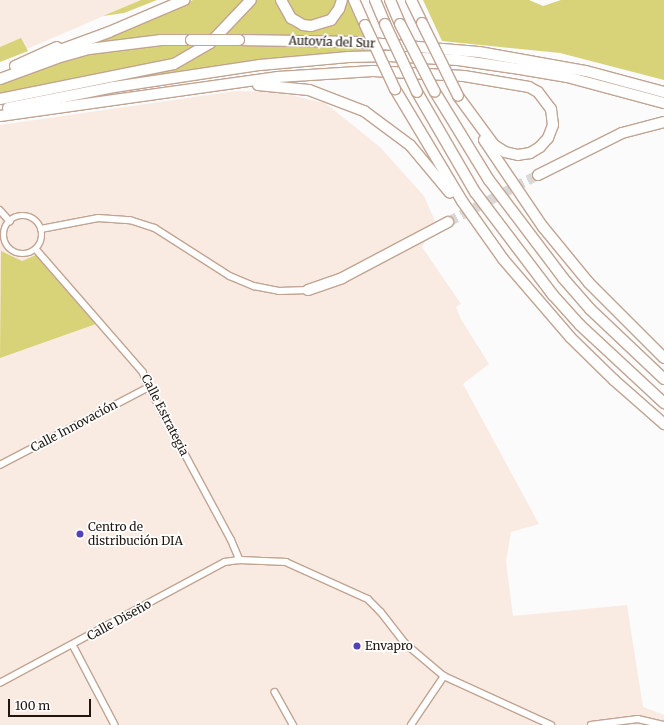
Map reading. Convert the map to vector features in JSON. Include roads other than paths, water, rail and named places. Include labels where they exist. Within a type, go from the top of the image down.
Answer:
[{"type":"highway","points":[[0,73],[167,0]]},
{"type":"highway","points":[[14,67],[109,32],[184,0]]},
{"type":"highway","points":[[0,99],[174,64],[210,43],[251,0]]},
{"type":"highway","points":[[281,0],[291,18],[303,25],[311,26],[331,20],[340,9],[342,0]]},
{"type":"highway","points":[[354,0],[395,89],[474,218],[503,259],[565,331],[614,380],[664,424]]},
{"type":"highway","points":[[374,0],[417,92],[475,192],[553,295],[580,325],[664,404]]},
{"type":"highway","points":[[390,0],[400,24],[435,92],[489,180],[563,278],[590,309],[664,379]]},
{"type":"highway","points":[[411,0],[458,96],[505,174],[543,227],[594,288],[664,358]]},
{"type":"highway","name":"Autovía del Sur","points":[[0,79],[57,58],[89,49],[161,40],[358,42],[459,50],[519,58],[586,71],[664,92]]},
{"type":"highway","name":"Autovía del Sur","points":[[0,110],[106,89],[260,65],[326,58],[389,56],[458,60],[520,69],[594,84],[664,103]]},
{"type":"highway","points":[[0,116],[278,78],[374,71],[464,76],[516,83],[538,92],[551,109],[553,125],[548,138],[540,147],[530,153],[518,154],[505,152],[494,145],[458,96]]},
{"type":"highway","points":[[218,86],[268,85],[309,90],[364,111],[410,145],[474,218]]},
{"type":"highway","points":[[538,175],[622,133],[664,122]]},
{"type":"highway","points":[[308,290],[342,278],[448,222]]},
{"type":"street","points":[[0,210],[10,221]]},
{"type":"street","points":[[30,218],[41,229],[40,243],[36,249],[25,254],[17,253],[2,243],[4,232],[10,221],[30,218]]},
{"type":"street","points":[[41,229],[98,218],[130,220],[155,228],[230,276],[254,286],[279,291],[308,290]]},
{"type":"street","name":"Calle Estrategia","points":[[36,249],[144,372],[149,387],[231,539],[240,560]]},
{"type":"street","name":"Calle Innovación","points":[[0,465],[149,387]]},
{"type":"street","name":"Calle Diseño","points":[[0,684],[225,562],[240,560],[286,562],[368,599],[381,612],[405,643],[444,676],[551,725]]},
{"type":"street","points":[[73,645],[116,725]]},
{"type":"street","points":[[412,725],[444,676]]},
{"type":"street","points":[[275,692],[293,725]]},
{"type":"street","points":[[591,725],[638,719],[664,725]]},
{"type":"tunnel","points":[[448,222],[538,175]]},
{"type":"place","name":"Centro de distribución DIA","points":[[80,534]]},
{"type":"place","name":"Envapro","points":[[357,646]]}]
